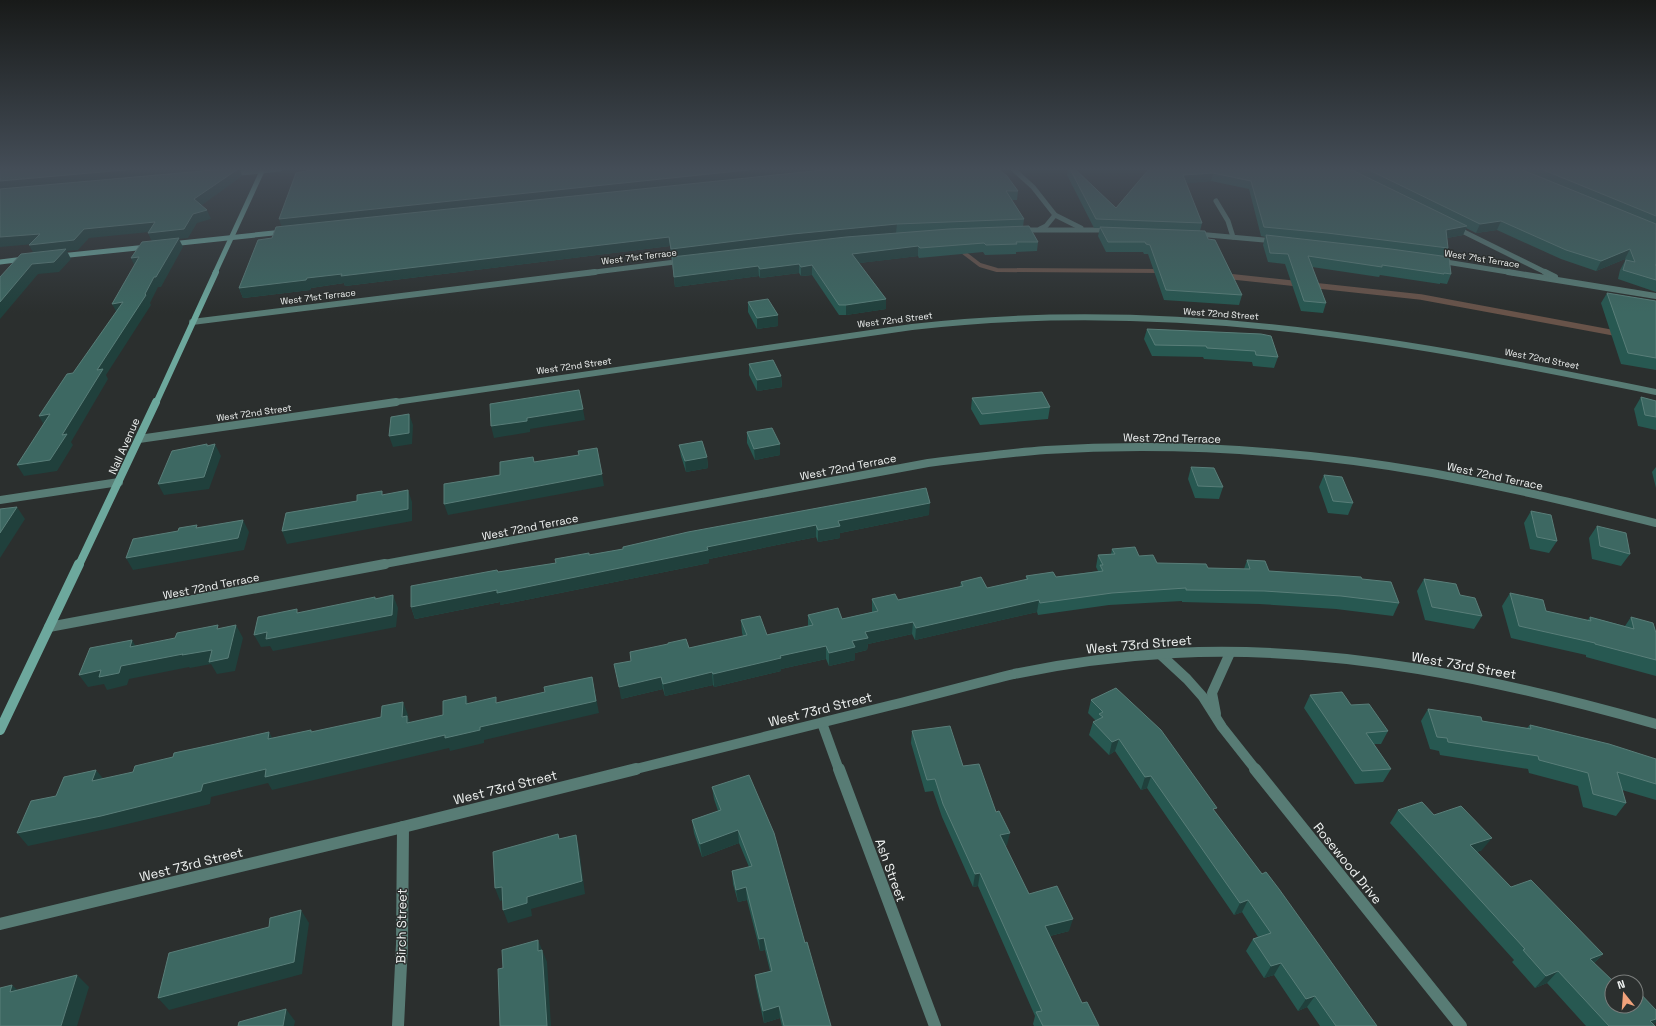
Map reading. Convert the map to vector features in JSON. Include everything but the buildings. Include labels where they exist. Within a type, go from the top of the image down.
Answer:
[{"type":"main road","name":"Nall Avenue","points":[[0,730],[119,482],[241,217]]},
{"type":"main road","points":[[166,245],[289,232]]},
{"type":"main road","points":[[55,256],[150,246]]},
{"type":"main road","points":[[0,262],[32,259]]},
{"type":"street","points":[[1038,230],[1046,226],[1053,217]]},
{"type":"street","points":[[1059,217],[1085,229]]},
{"type":"street","points":[[1226,217],[1233,237]]},
{"type":"street","points":[[1450,226],[1563,281]]},
{"type":"street","points":[[1018,230],[1118,230]]},
{"type":"street","points":[[1190,234],[1281,241]]},
{"type":"street","name":"West 71st Terrace","points":[[192,322],[691,260]]},
{"type":"street","name":"West 71st Terrace","points":[[1430,260],[1656,296]]},
{"type":"street","name":"West 72nd Street","points":[[139,439],[840,337],[954,324],[1048,319],[1107,318],[1185,321],[1330,334],[1490,359],[1656,392]]},
{"type":"street","name":"West 72nd Terrace","points":[[49,627],[928,463],[973,456],[1065,449],[1132,447],[1200,448],[1302,456],[1400,468],[1460,479],[1656,523]]},
{"type":"street","points":[[0,500],[119,482]]},
{"type":"street","name":"West 73rd Street","points":[[0,924],[403,827],[1016,674],[1105,660],[1161,655],[1230,653],[1289,655],[1349,660],[1460,676],[1548,695],[1656,724]]},
{"type":"street","name":"Rosewood Drive","points":[[1216,715],[1212,692],[1230,653]]},
{"type":"street","name":"Rosewood Drive","points":[[1161,655],[1192,685],[1216,715],[1222,727],[1461,1026]]},
{"type":"street","name":"Ash Street","points":[[822,723],[935,1026]]},
{"type":"street","name":"Birch Street","points":[[398,1026],[402,944],[403,827]]},
{"type":"waterway","points":[[959,249],[980,265],[997,270],[1162,271]]},
{"type":"waterway","points":[[1225,276],[1300,284]]},
{"type":"waterway","points":[[1310,285],[1421,297],[1620,334]]}]
